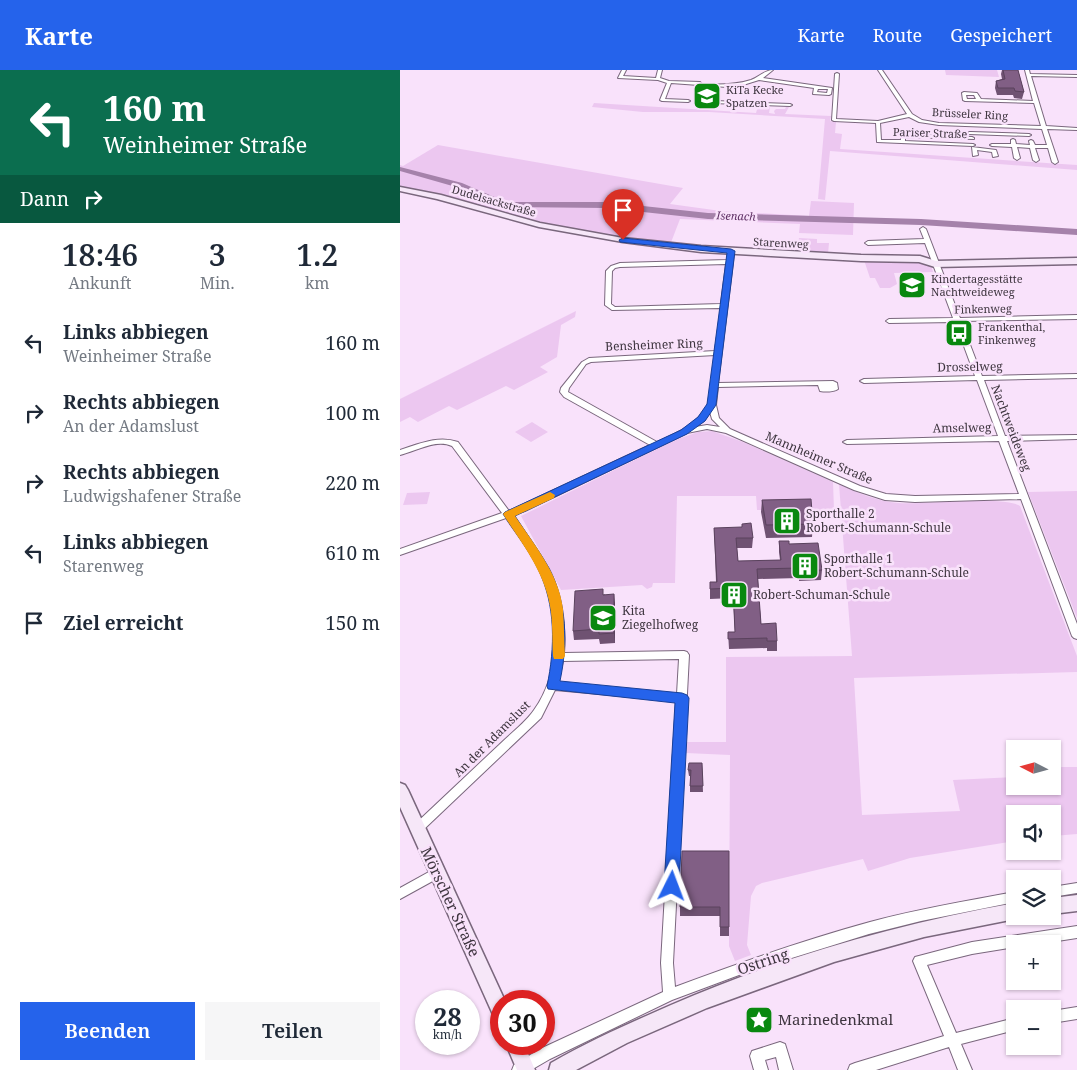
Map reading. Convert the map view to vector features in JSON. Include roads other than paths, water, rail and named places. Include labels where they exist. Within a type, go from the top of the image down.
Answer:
[{"type":"street","points":[[624,70],[620,78],[728,85],[760,78],[771,70]]},
{"type":"street","points":[[658,79],[660,70]]},
{"type":"street","points":[[760,78],[766,70]]},
{"type":"street","points":[[880,70],[910,115]]},
{"type":"street","points":[[837,74],[834,120],[878,122]]},
{"type":"street","points":[[1055,162],[1028,74],[1077,76]]},
{"type":"street","points":[[760,78],[816,88]]},
{"type":"street","points":[[669,82],[662,100],[688,101]]},
{"type":"street","points":[[725,102],[728,85]]},
{"type":"street","points":[[803,94],[804,87]]},
{"type":"street","points":[[840,120],[841,94]]},
{"type":"street","points":[[979,100],[1036,101]]},
{"type":"street","points":[[715,102],[790,105]]},
{"type":"street","name":"Pariser Straße","points":[[910,115],[878,122],[879,141],[973,147],[970,125]]},
{"type":"street","name":"Brüsseler Ring","points":[[910,115],[927,122],[950,124],[1077,128]]},
{"type":"street","points":[[950,124],[952,137]]},
{"type":"street","points":[[1027,127],[1036,160]]},
{"type":"street","points":[[903,142],[903,135],[952,137],[990,134],[1029,135]]},
{"type":"street","points":[[973,147],[994,154],[990,134]]},
{"type":"street","points":[[1012,135],[1017,158]]},
{"type":"street","points":[[992,145],[1050,147]]},
{"type":"street","points":[[973,147],[975,155]]},
{"type":"street","name":"Dudelsackstraße","points":[[401,191],[438,197],[539,225],[582,234]]},
{"type":"street","name":"Nachtweideweg","points":[[923,229],[926,242],[1077,636]]},
{"type":"street","name":"Starenweg","points":[[582,234],[669,246],[731,251],[920,259],[935,264],[1077,261]]},
{"type":"street","points":[[868,243],[926,242]]},
{"type":"street","points":[[400,552],[508,514],[684,432],[701,419],[712,405],[731,251]]},
{"type":"street","name":"Starenweg","points":[[920,259],[931,254]]},
{"type":"street","points":[[724,306],[614,309],[608,305],[609,270],[620,266],[730,262]]},
{"type":"street","name":"Finkenweg","points":[[889,321],[1077,317]]},
{"type":"street","name":"Bensheimer Ring","points":[[656,445],[567,395],[564,392],[565,388],[589,360],[719,353]]},
{"type":"street","name":"Drosselweg","points":[[864,381],[1077,376]]},
{"type":"street","points":[[714,385],[821,383]]},
{"type":"street","name":"Mannheimer Straße","points":[[712,405],[716,419],[728,430]]},
{"type":"street","name":"Mannheimer Straße","points":[[684,432],[707,427],[728,430],[857,488],[885,497],[915,499],[1024,496]]},
{"type":"street","name":"Amselweg","points":[[847,442],[1077,437]]},
{"type":"street","name":"An der Adamslust","points":[[400,453],[440,441],[449,441],[455,444],[508,514],[543,567],[557,607],[559,657],[553,686],[546,702],[537,715],[418,830]]},
{"type":"street","points":[[559,657],[684,655],[667,963],[669,995]]},
{"type":"street","points":[[553,686],[682,698]]},
{"type":"street","name":"Mörscher Straße","points":[[400,790],[490,990]]},
{"type":"street","points":[[400,894],[436,873]]},
{"type":"street","points":[[1061,891],[1077,888]]},
{"type":"street","name":"Ostring","points":[[523,1069],[669,995],[747,966],[869,928],[921,915],[1006,899]]},
{"type":"street","points":[[1061,905],[1077,903]]},
{"type":"street","name":"Ostring","points":[[558,1070],[612,1041],[684,1008],[790,966],[907,932],[1006,912]]},
{"type":"street","points":[[965,1070],[920,961],[972,948],[1077,932]]},
{"type":"street","points":[[1061,1016],[1077,1013]]},
{"type":"street","points":[[854,1070],[952,1040],[1006,1026]]},
{"type":"street","points":[[762,1070],[757,1056],[780,1049],[786,1070]]},
{"type":"street","points":[[519,1055],[523,1069]]},
{"type":"waterway","name":"Isenach","points":[[400,169],[459,185],[505,204],[606,205],[708,216],[921,222],[1077,232]]},
{"type":"place","name":"KiTa Kecke Spatzen","points":[[707,96]]},
{"type":"place","name":"Kindertagesstätte Nachtweideweg","points":[[912,285]]},
{"type":"place","name":"Frankenthal, Finkenweg","points":[[959,333]]},
{"type":"place","name":"Sporthalle 2 Robert-Schumann-Schule","points":[[787,521]]},
{"type":"place","name":"Sporthalle 1 Robert-Schumann-Schule","points":[[805,566]]},
{"type":"place","name":"Robert-Schuman-Schule","points":[[734,595]]},
{"type":"place","name":"Kita Ziegelhofweg","points":[[603,618]]},
{"type":"place","name":"Marinedenkmal","points":[[759,1020]]}]
